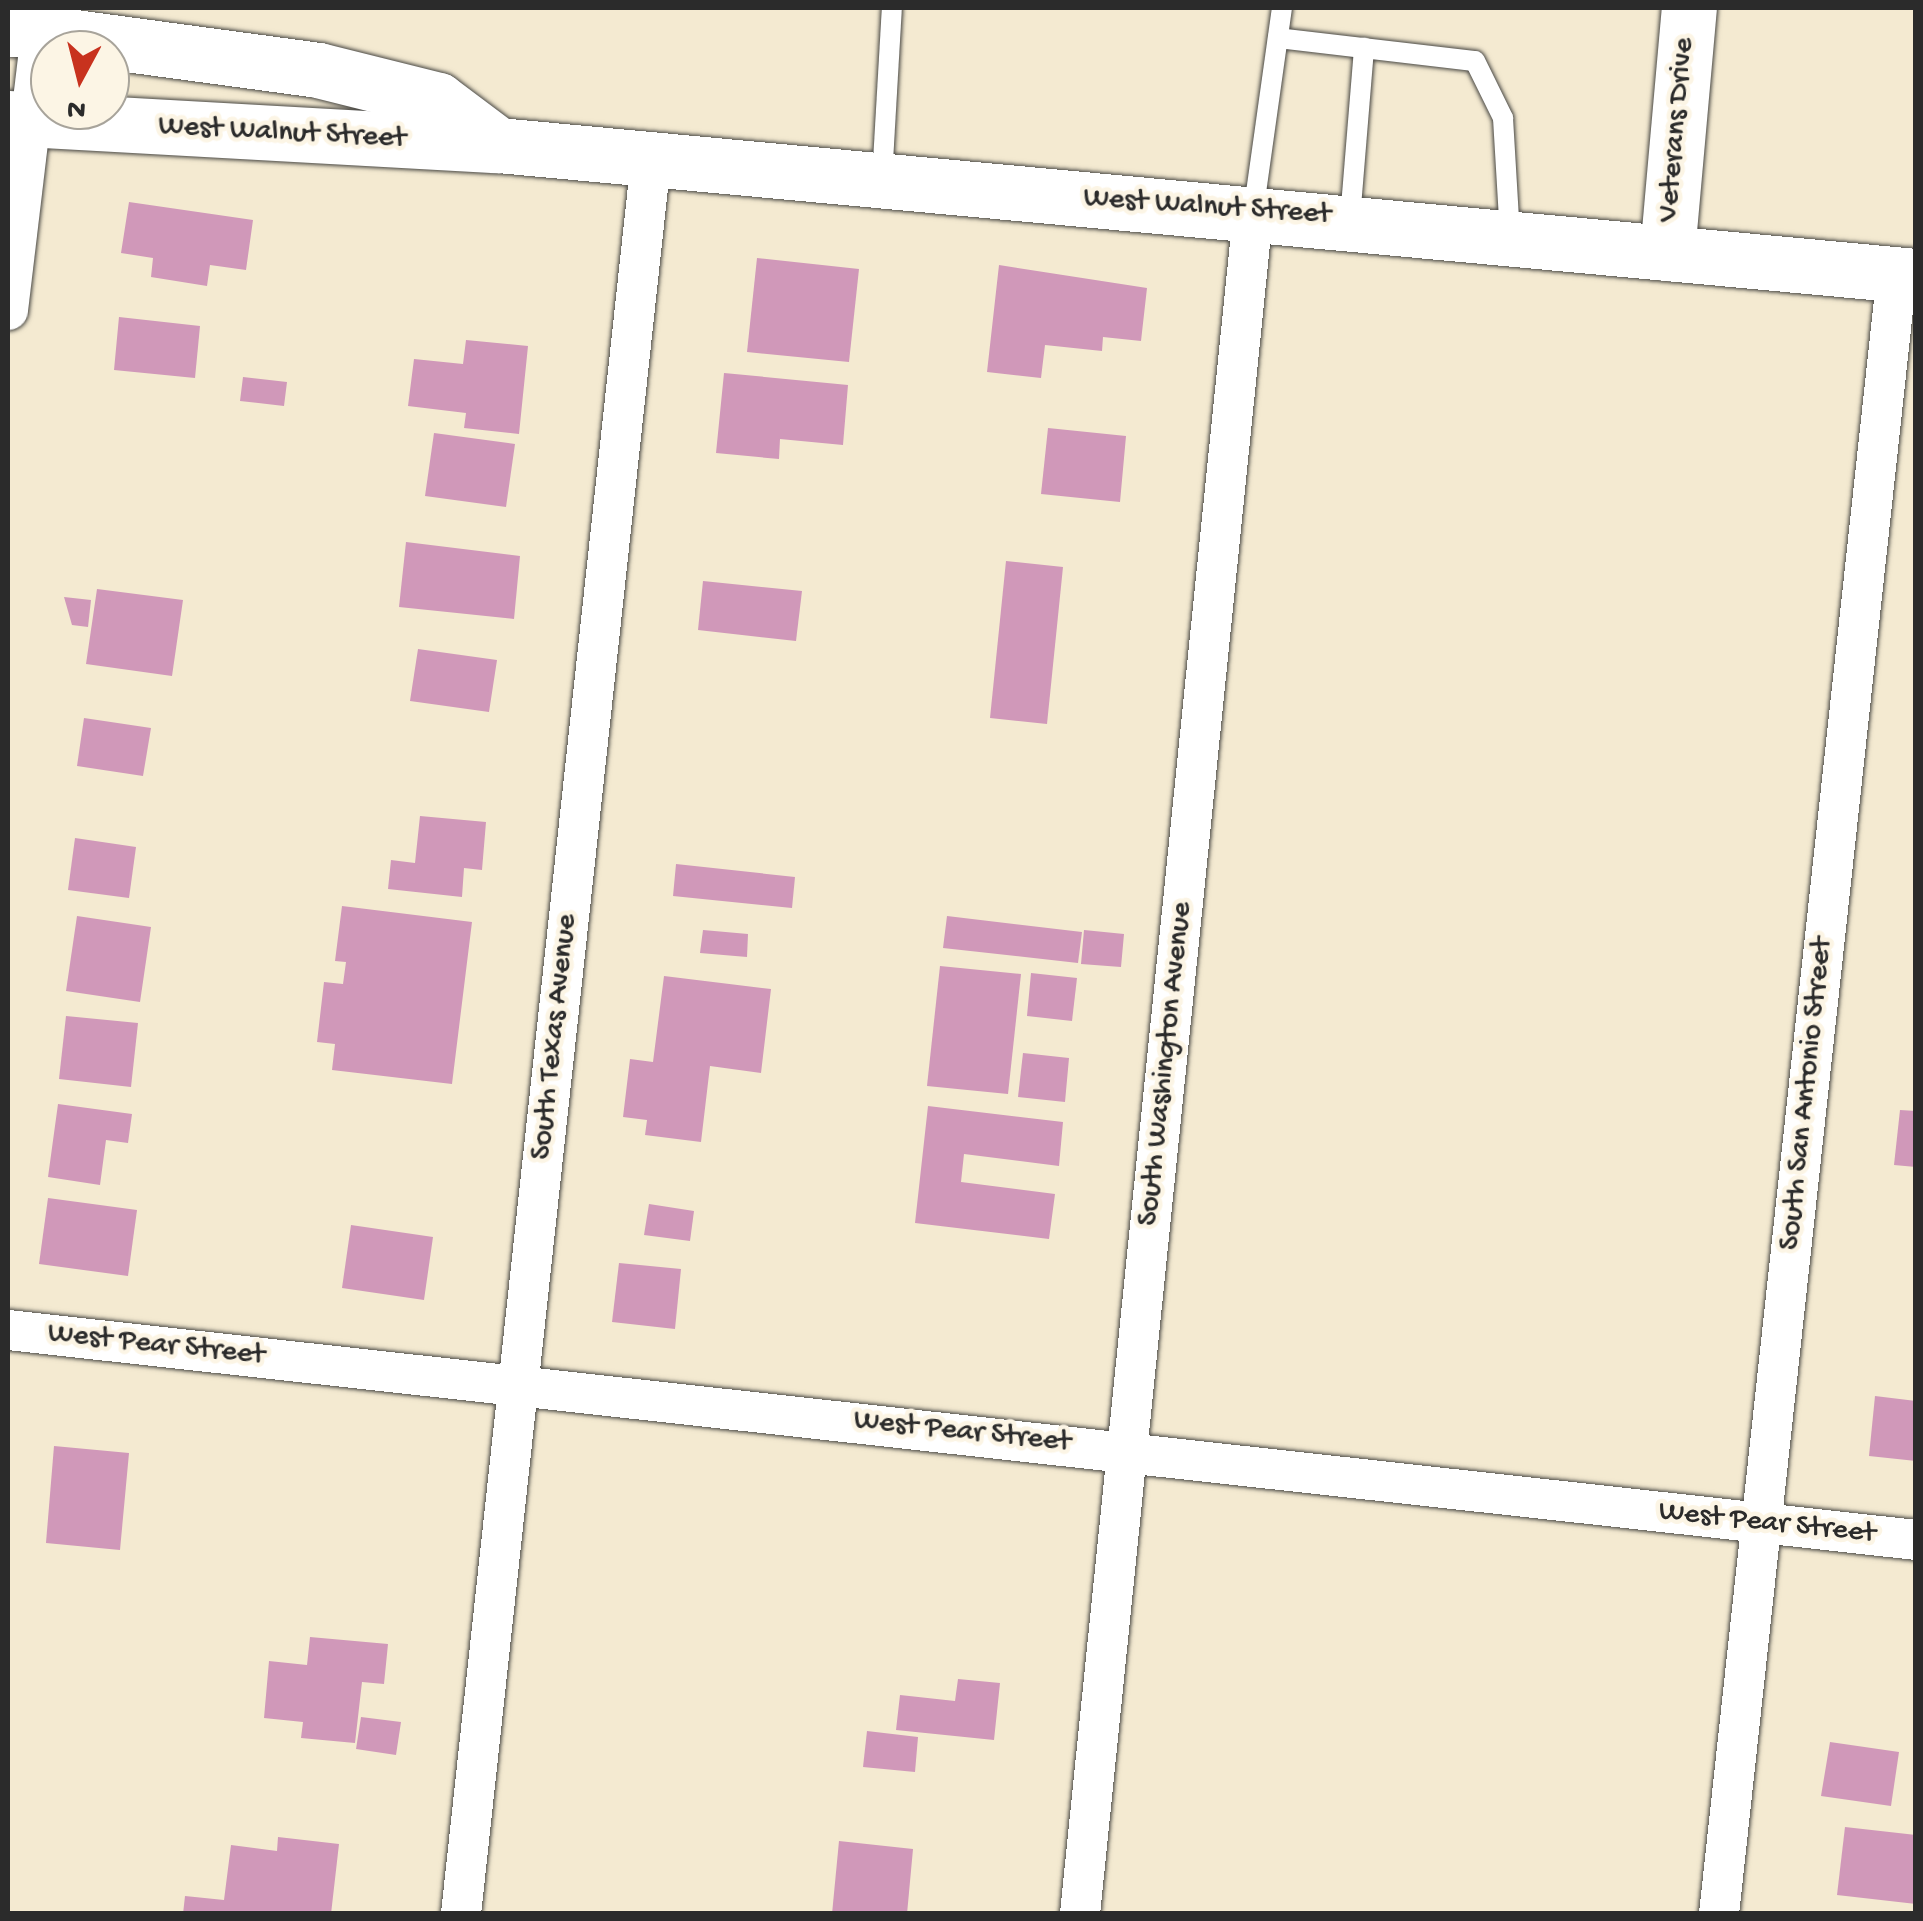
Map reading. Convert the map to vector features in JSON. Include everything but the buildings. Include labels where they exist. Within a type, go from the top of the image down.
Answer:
[{"type":"street","name":"Veterans Drive","points":[[1667,253],[1689,8]]},
{"type":"street","name":"West Walnut Street","points":[[31,22],[336,74],[438,100],[498,145]]},
{"type":"street","points":[[8,310],[19,120],[31,22]]},
{"type":"street","name":"West Walnut Street","points":[[19,120],[498,145],[1253,215],[1350,219],[1906,275]]},
{"type":"street","name":"South Texas Avenue","points":[[461,1914],[651,160]]},
{"type":"street","name":"South Washington Avenue","points":[[1080,1914],[1253,215]]},
{"type":"street","name":"South San Antonio Street","points":[[1719,1914],[1906,275]]},
{"type":"street","name":"West Pear Street","points":[[8,1330],[1916,1540]]},
{"type":"lane","points":[[882,181],[892,8]]},
{"type":"lane","points":[[1253,215],[1282,8]]},
{"type":"lane","points":[[1278,38],[1475,61],[1503,118],[1510,238]]},
{"type":"lane","points":[[1350,219],[1364,48]]}]
